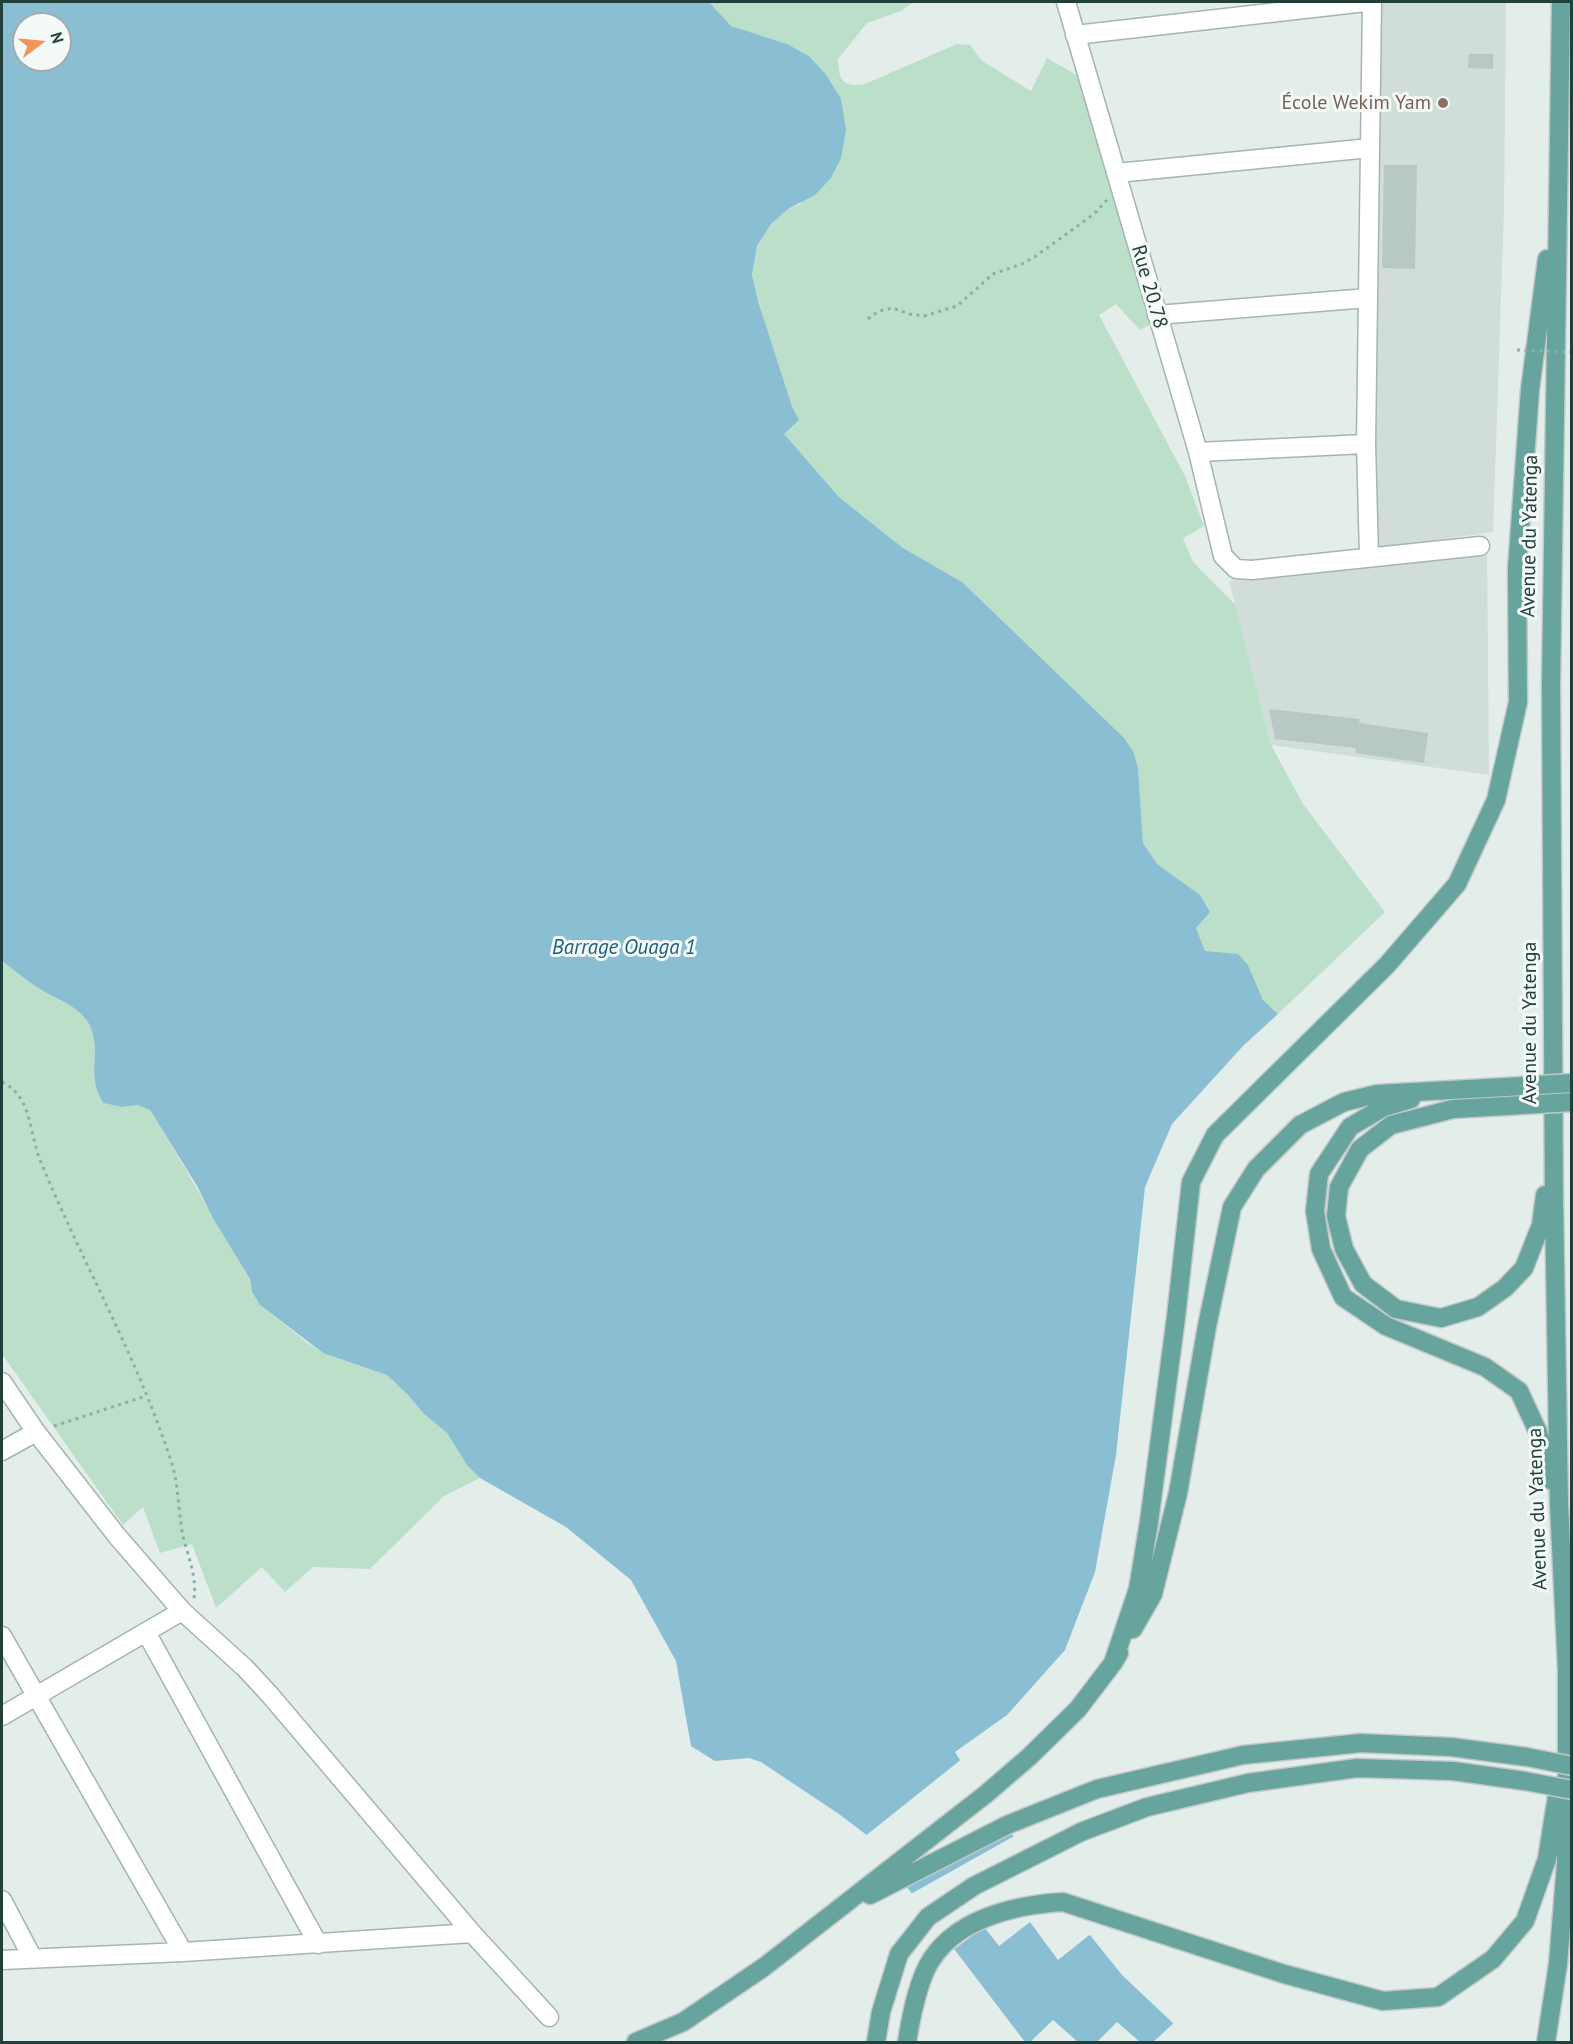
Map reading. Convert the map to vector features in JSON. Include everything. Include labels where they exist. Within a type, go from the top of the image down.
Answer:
[{"type":"main road","name":"Avenue du Yatenga","points":[[1546,2043],[1558,1964],[1566,1864],[1568,1735],[1559,1504],[1553,1128],[1551,684],[1561,2]]},
{"type":"main road","points":[[1113,1663],[1138,1589],[1176,1317],[1191,1182],[1215,1134],[1387,965],[1457,884],[1496,800],[1518,702],[1517,569],[1530,390],[1558,174]]},
{"type":"main road","points":[[1553,1128],[1540,1225],[1524,1268],[1505,1288],[1478,1307],[1441,1318],[1396,1309],[1363,1284],[1344,1249],[1336,1216],[1339,1186],[1360,1149],[1391,1125],[1506,1096],[1572,1083]]},
{"type":"main road","points":[[1438,1090],[1384,1107],[1350,1127],[1319,1174],[1315,1211],[1321,1249],[1343,1297],[1386,1326],[1485,1367],[1519,1391],[1538,1432],[1559,1504]]},
{"type":"main road","points":[[896,1874],[1029,1758],[1078,1709],[1113,1663],[1153,1594],[1178,1493],[1207,1326],[1232,1208],[1256,1168],[1300,1125],[1344,1102],[1377,1094],[1438,1090],[1572,1102]]},
{"type":"main road","points":[[907,2043],[912,2012],[927,1967],[944,1944],[965,1929],[988,1917],[1033,1904],[1063,1902],[1284,1974],[1383,2001],[1438,1997],[1493,1959],[1525,1921],[1547,1859],[1568,1735]]},
{"type":"main road","points":[[636,2043],[683,2022],[764,1967],[828,1917],[896,1874],[1007,1825],[1097,1789],[1243,1755],[1361,1743],[1451,1747],[1527,1757],[1572,1766]]},
{"type":"main road","points":[[876,2043],[881,2012],[899,1954],[928,1917],[974,1886],[1035,1854],[1080,1832],[1148,1807],[1248,1783],[1357,1768],[1453,1771],[1572,1790]]},
{"type":"street","name":"Rue 20.78","points":[[1066,2],[1198,452],[1223,556],[1236,569],[1252,570],[1369,557]]},
{"type":"street","points":[[1075,35],[1366,2]]},
{"type":"street","points":[[1372,2],[1366,444],[1369,557],[1480,546]]},
{"type":"street","points":[[1119,181],[1370,148]]},
{"type":"street","points":[[1157,315],[1368,298]]},
{"type":"street","points":[[1198,452],[1366,444]]},
{"type":"street","points":[[2,1382],[36,1432],[117,1536],[182,1611],[245,1668],[270,1695],[472,1933],[549,2017]]},
{"type":"street","points":[[2,1451],[36,1432]]},
{"type":"street","points":[[2,1716],[182,1611]]},
{"type":"street","points":[[146,1632],[318,1944]]},
{"type":"street","points":[[2,1636],[183,1952]]},
{"type":"street","points":[[2,1900],[32,1957]]},
{"type":"street","points":[[2,1960],[183,1952],[472,1933]]},
{"type":"path","points":[[868,319],[879,311],[893,308],[909,314],[924,316],[957,306],[993,274],[1024,263],[1036,256],[1094,214],[1119,181]]},
{"type":"path","points":[[1517,350],[1572,352]]},
{"type":"path","points":[[2,1082],[18,1093],[25,1105],[39,1158],[146,1396],[176,1478],[183,1534],[196,1583],[194,1599],[182,1611]]},
{"type":"path","points":[[36,1432],[146,1396]]},
{"type":"shaded area","points":[[1382,2],[1506,2],[1504,211],[1493,532],[1371,549]]},
{"type":"shaded area","points":[[1487,549],[1489,775],[1271,745],[1229,581]]},
{"type":"green space","points":[[709,2],[914,2],[901,11],[867,23],[838,59],[839,73],[843,81],[851,84],[865,84],[957,44],[970,45],[982,61],[1031,91],[1047,58],[1085,80],[1153,323],[1140,330],[1116,304],[1099,315],[1185,476],[1204,526],[1183,538],[1193,562],[1235,604],[1271,745],[1303,804],[1385,912],[1278,1014],[1263,1000],[1248,965],[1205,951],[1196,928],[1200,895],[1156,864],[1143,843],[1138,768],[1016,635],[962,582],[903,548],[839,497],[783,434],[799,420],[792,406],[758,301],[752,275],[757,246],[771,224],[788,209],[801,204],[825,73],[809,56],[787,44],[730,26]]},
{"type":"green space","points":[[2,961],[35,986],[70,1005],[85,1017],[93,1035],[94,1076],[103,1103],[122,1107],[138,1105],[150,1110],[250,1279],[252,1292],[260,1305],[323,1353],[387,1375],[423,1413],[447,1433],[467,1465],[480,1478],[444,1496],[370,1569],[313,1567],[285,1592],[262,1567],[216,1608],[192,1544],[160,1553],[143,1507],[123,1525],[2,1354]]},
{"type":"water","name":"Barrage Ouaga 1","points":[[2,2],[709,2],[731,26],[787,44],[809,56],[825,73],[841,99],[846,130],[841,158],[831,178],[815,195],[788,209],[771,224],[757,246],[752,275],[758,301],[792,406],[799,420],[784,434],[839,497],[903,548],[962,582],[1124,738],[1133,751],[1138,768],[1143,843],[1157,864],[1200,895],[1210,912],[1196,928],[1205,951],[1238,954],[1248,965],[1263,1000],[1278,1014],[1243,1046],[1172,1124],[1145,1187],[1116,1455],[1095,1572],[1065,1650],[1007,1715],[955,1752],[974,1782],[1045,1879],[1122,1975],[1193,2042],[1025,2042],[868,1836],[761,1762],[749,1758],[715,1761],[691,1746],[676,1661],[631,1580],[566,1527],[480,1478],[467,1465],[447,1433],[423,1413],[387,1375],[323,1353],[260,1305],[252,1292],[250,1279],[150,1110],[138,1105],[122,1107],[103,1103],[94,1076],[94,1045],[90,1025],[70,1005],[35,986],[2,961]]},
{"type":"pier","points":[[963,1758],[1013,1830],[902,1886],[864,1837]]},
{"type":"pier","points":[[1016,1835],[1092,1933],[1058,1960],[1030,1922],[999,1946],[984,1927],[952,1951],[909,1895]]},
{"type":"pier","points":[[1053,2020],[1078,2042],[1030,2042]]},
{"type":"pier","points":[[1117,2022],[1140,2042],[1097,2042]]},
{"type":"pier","points":[[1175,2022],[1196,2042],[1153,2042]]},
{"type":"building","points":[[1469,54],[1493,54],[1493,69],[1468,68]]},
{"type":"building","points":[[1384,165],[1417,165],[1415,269],[1382,268]]},
{"type":"building","points":[[1269,709],[1360,719],[1359,723],[1428,733],[1424,763],[1355,753],[1356,748],[1275,739]]},
{"type":"place","name":"École Wekim Yam","points":[[1443,103]]}]
